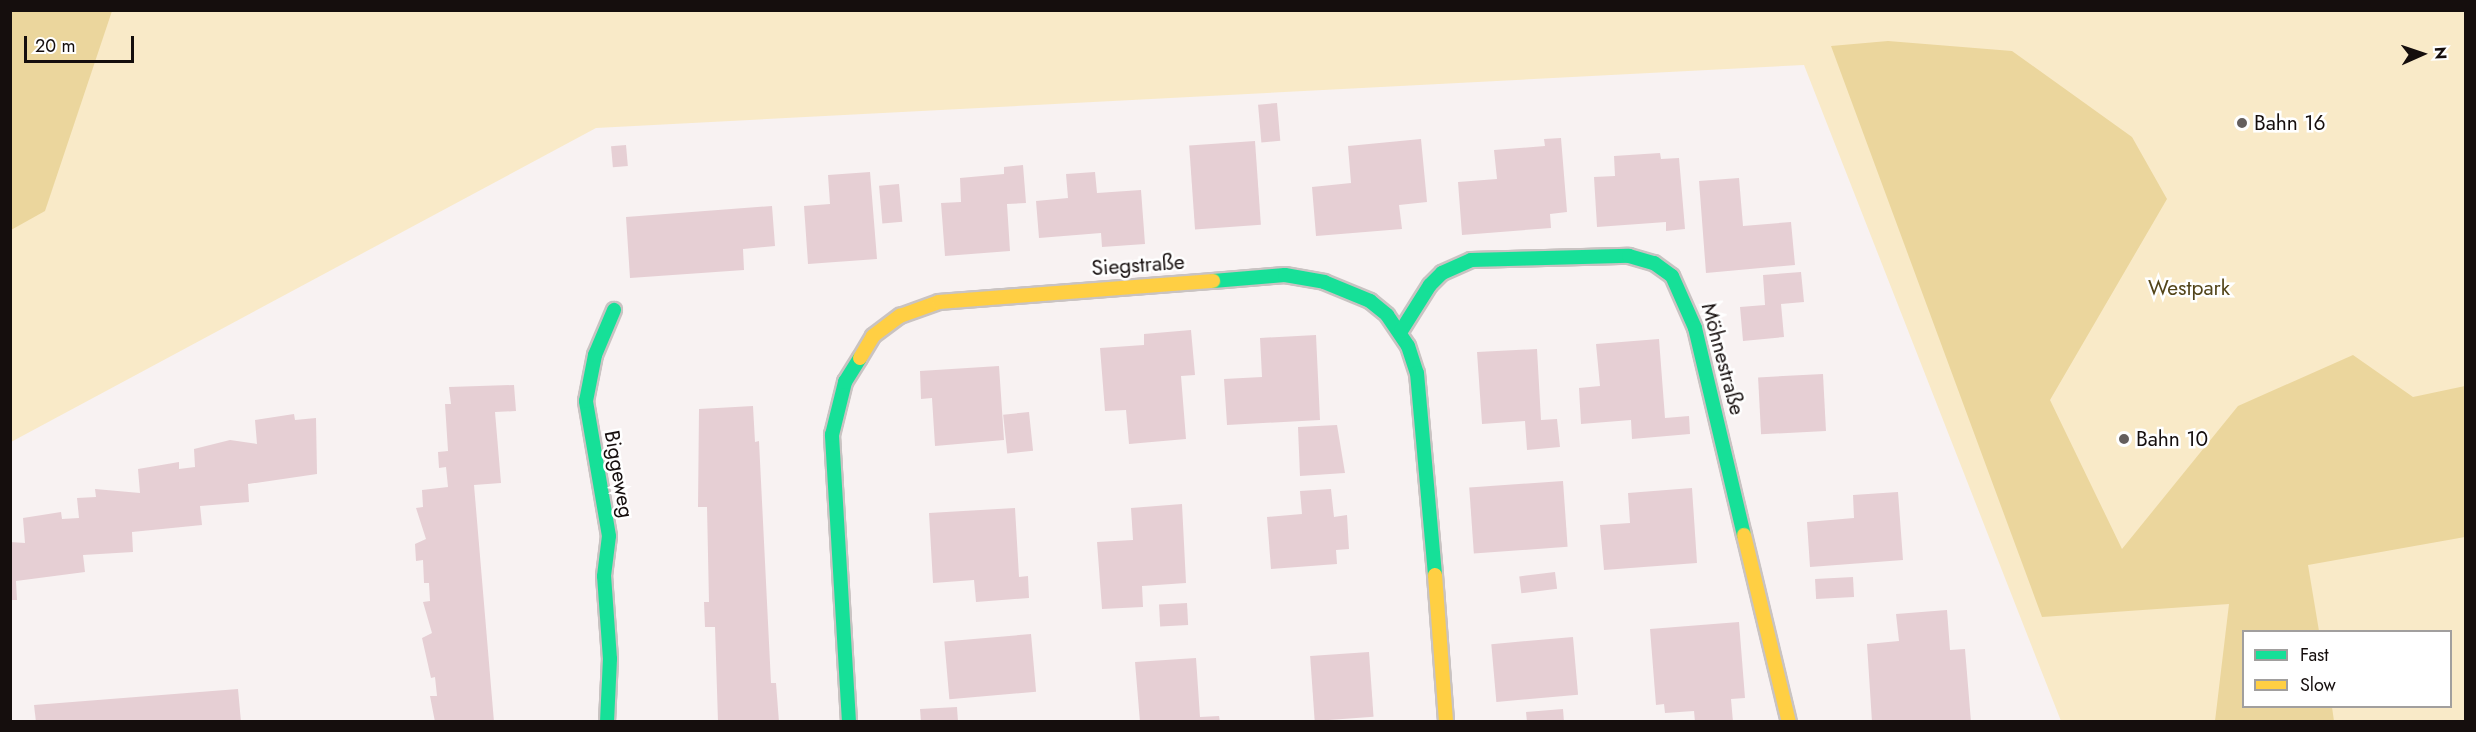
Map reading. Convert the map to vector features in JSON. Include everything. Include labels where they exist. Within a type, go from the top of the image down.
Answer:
[{"type":"street","name":"Möhnestraße","points":[[1401,331],[1430,285],[1442,273],[1471,260],[1629,255],[1654,263],[1672,276],[1695,328],[1789,722]]},
{"type":"street","name":"Siegstraße","points":[[849,722],[832,435],[845,382],[858,355],[885,325],[939,302],[1285,275],[1324,282],[1370,301],[1401,331],[1417,373],[1446,722]]},
{"type":"street","name":"Biggeweg","points":[[607,722],[610,659],[604,576],[609,536],[586,401],[595,356],[614,310]]},
{"type":"green space","name":"Westpark","points":[[11,11],[2465,11],[2465,721],[2061,721],[1804,65],[596,128],[11,442]]},
{"type":"shaded area","points":[[11,10],[112,11],[45,211],[11,230]]},
{"type":"shaded area","points":[[1888,41],[2012,51],[2132,137],[2167,199],[2050,400],[2122,549],[2238,406],[2353,355],[2413,397],[2465,386],[2465,537],[2308,565],[2319,630],[2242,630],[2242,708],[2332,708],[2334,721],[2215,721],[2229,604],[2042,617],[1831,46]]},
{"type":"building","points":[[1277,103],[1280,141],[1261,143],[1258,105]]},
{"type":"building","points":[[1561,138],[1567,212],[1550,214],[1551,228],[1462,235],[1458,182],[1497,179],[1494,150],[1545,146],[1544,139]]},
{"type":"building","points":[[1421,139],[1427,202],[1399,205],[1402,229],[1316,236],[1312,187],[1351,183],[1348,146]]},
{"type":"building","points":[[1255,141],[1261,225],[1195,229],[1189,146]]},
{"type":"building","points":[[626,145],[628,166],[613,167],[611,146]]},
{"type":"building","points":[[1660,153],[1661,159],[1679,158],[1685,229],[1666,231],[1666,222],[1597,227],[1594,177],[1615,176],[1614,156]]},
{"type":"building","points":[[1023,165],[1026,203],[1007,204],[1010,251],[945,256],[941,203],[961,202],[960,178],[1004,174],[1004,167]]},
{"type":"building","points":[[870,172],[877,259],[808,264],[804,206],[830,204],[828,175]]},
{"type":"building","points":[[1095,172],[1097,193],[1141,190],[1145,244],[1102,247],[1101,233],[1039,238],[1036,201],[1068,198],[1066,174]]},
{"type":"building","points":[[1739,178],[1743,226],[1791,222],[1795,265],[1706,273],[1699,181]]},
{"type":"building","points":[[899,184],[902,222],[882,224],[879,186]]},
{"type":"building","points":[[772,206],[775,246],[743,249],[744,270],[630,278],[626,217]]},
{"type":"building","points":[[1801,272],[1804,302],[1781,304],[1784,337],[1743,341],[1740,307],[1765,305],[1763,275]]},
{"type":"building","points":[[1191,330],[1195,375],[1181,376],[1186,439],[1129,444],[1126,410],[1105,411],[1100,348],[1144,345],[1144,334]]},
{"type":"building","points":[[1316,335],[1320,420],[1227,425],[1224,379],[1262,377],[1260,338]]},
{"type":"building","points":[[1659,339],[1665,418],[1689,416],[1690,434],[1632,439],[1631,420],[1581,424],[1579,388],[1600,386],[1596,344]]},
{"type":"building","points":[[1537,349],[1541,420],[1557,419],[1560,447],[1527,450],[1525,421],[1482,424],[1477,352]]},
{"type":"building","points":[[999,366],[1004,440],[935,446],[932,398],[921,399],[920,371]]},
{"type":"building","points":[[1823,374],[1826,431],[1761,434],[1758,377]]},
{"type":"building","points":[[514,385],[516,411],[495,412],[501,483],[474,485],[494,722],[435,722],[430,696],[437,696],[435,677],[431,678],[422,638],[432,633],[423,602],[430,601],[429,583],[424,583],[423,560],[416,561],[415,544],[426,539],[416,508],[423,507],[422,490],[448,487],[446,467],[439,468],[438,452],[448,451],[445,404],[451,404],[449,387]]},
{"type":"building","points":[[753,406],[755,442],[759,441],[771,683],[776,683],[779,722],[718,722],[715,627],[705,627],[704,602],[709,602],[707,507],[698,507],[699,409]]},
{"type":"building","points":[[1029,412],[1033,451],[1007,454],[1003,415]]},
{"type":"building","points":[[294,414],[295,420],[316,418],[317,474],[248,484],[249,502],[200,506],[202,525],[132,532],[133,552],[83,555],[85,572],[16,581],[17,600],[10,600],[10,542],[25,543],[23,518],[61,512],[62,519],[79,518],[77,498],[96,497],[95,489],[140,493],[138,469],[179,462],[179,469],[195,467],[194,449],[230,440],[257,444],[255,420]]},
{"type":"building","points":[[1337,425],[1345,473],[1300,476],[1298,427]]},
{"type":"building","points":[[1563,481],[1568,547],[1474,553],[1469,488]]},
{"type":"building","points":[[1692,488],[1697,563],[1604,570],[1600,525],[1630,523],[1628,493]]},
{"type":"building","points":[[1331,489],[1334,517],[1347,515],[1349,549],[1336,550],[1337,564],[1271,569],[1267,517],[1302,514],[1300,491]]},
{"type":"building","points":[[1898,492],[1903,560],[1810,567],[1807,522],[1854,518],[1853,495]]},
{"type":"building","points":[[1182,504],[1186,583],[1142,586],[1143,607],[1102,609],[1097,542],[1133,540],[1131,508]]},
{"type":"building","points":[[1015,508],[1019,577],[1028,576],[1029,598],[976,602],[974,580],[933,583],[929,513]]},
{"type":"building","points":[[1555,572],[1557,589],[1521,593],[1519,576]]},
{"type":"building","points":[[1853,577],[1854,597],[1816,599],[1815,579]]},
{"type":"building","points":[[1187,603],[1188,625],[1160,626],[1159,604]]},
{"type":"building","points":[[1947,610],[1950,650],[1965,649],[1971,722],[1872,722],[1867,644],[1899,641],[1896,614]]},
{"type":"building","points":[[1739,622],[1745,698],[1731,699],[1733,722],[1695,722],[1694,711],[1665,713],[1664,704],[1656,705],[1650,629]]},
{"type":"building","points":[[1031,634],[1036,692],[949,699],[944,642]]},
{"type":"building","points":[[1573,637],[1578,695],[1496,702],[1491,644]]},
{"type":"building","points":[[1369,652],[1374,717],[1315,721],[1310,656]]},
{"type":"building","points":[[1196,658],[1200,717],[1219,716],[1220,722],[1140,722],[1135,662]]},
{"type":"building","points":[[238,689],[241,722],[36,722],[34,705]]},
{"type":"building","points":[[957,707],[958,722],[921,722],[920,709]]},
{"type":"building","points":[[1563,709],[1564,722],[1527,722],[1526,712]]},
{"type":"traffic: fast","points":[[1401,331],[1430,285],[1442,273],[1471,260],[1629,256],[1654,263],[1672,276],[1695,328],[1744,535]]},
{"type":"traffic: fast","points":[[1213,281],[1285,275],[1324,282],[1370,301],[1387,315],[1408,346],[1417,373],[1435,575]]},
{"type":"traffic: fast","points":[[607,722],[610,659],[604,576],[609,536],[586,401],[595,355],[614,310]]},
{"type":"traffic: fast","points":[[849,722],[832,435],[845,382],[860,358]]},
{"type":"traffic: slow","points":[[860,358],[873,336],[900,316],[939,302],[1213,281]]},
{"type":"traffic: slow","points":[[1744,535],[1789,722]]},
{"type":"traffic: slow","points":[[1435,575],[1446,722]]},
{"type":"place","name":"Bahn 16","points":[[2242,123]]},
{"type":"place","name":"Bahn 10","points":[[2124,439]]}]
